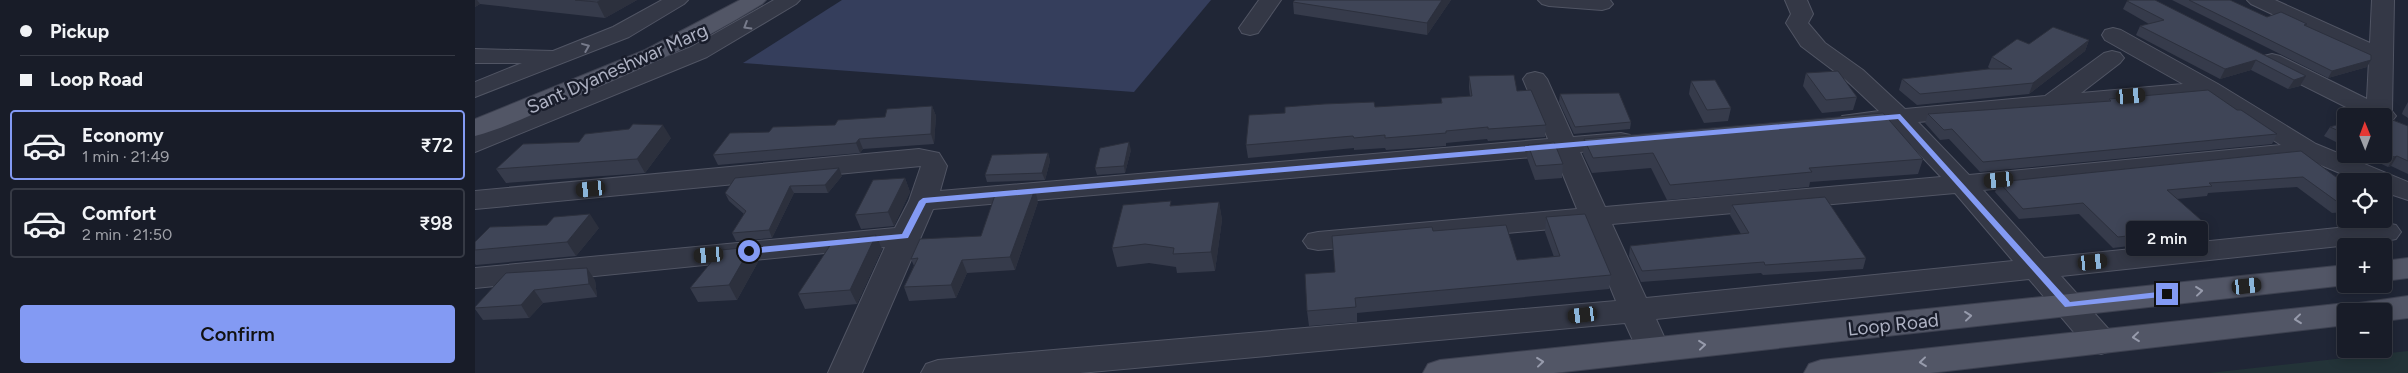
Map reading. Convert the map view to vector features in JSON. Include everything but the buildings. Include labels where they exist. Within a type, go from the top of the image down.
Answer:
[{"type":"main road","name":"Sant Dyaneshwar Marg","points":[[475,109],[651,38],[720,0]]},
{"type":"main road","name":"Sant Dyaneshwar Marg","points":[[475,128],[603,78],[677,45],[755,0]]},
{"type":"main road","points":[[2392,270],[2408,268]]},
{"type":"main road","name":"Loop Road","points":[[1440,373],[2337,276]]},
{"type":"main road","points":[[2392,309],[2408,307]]},
{"type":"main road","points":[[1821,373],[2337,315]]},
{"type":"street","points":[[475,90],[621,32],[677,0]]},
{"type":"street","points":[[475,144],[699,52],[789,0]]},
{"type":"street","points":[[1250,28],[1270,0]]},
{"type":"street","points":[[1549,0],[1602,4]]},
{"type":"street","points":[[1796,0],[1802,14],[1797,23],[1801,33],[1813,45],[1848,68],[1900,116],[2101,342]]},
{"type":"street","points":[[2258,0],[2381,57]]},
{"type":"street","points":[[2378,2],[2385,108]]},
{"type":"street","points":[[2052,103],[2112,46],[2209,89],[2307,150],[2362,173]]},
{"type":"street","points":[[2256,53],[2366,108]]},
{"type":"street","points":[[475,56],[561,56]]},
{"type":"street","points":[[1535,79],[1565,146],[1593,217],[1653,350]]},
{"type":"street","points":[[1831,122],[2209,89]]},
{"type":"street","points":[[923,201],[1643,139]]},
{"type":"street","points":[[1318,241],[1960,184],[2307,150]]},
{"type":"street","points":[[475,200],[919,157],[930,159],[934,166],[923,201],[905,236],[845,373]]},
{"type":"street","points":[[2392,186],[2408,192]]},
{"type":"street","points":[[938,373],[1515,322],[2386,232]]},
{"type":"street","points":[[475,278],[905,236]]},
{"type":"shaded area","points":[[2408,351],[2408,373],[2209,373],[2345,358],[2392,358],[2392,353]]},
{"type":"water","points":[[842,0],[1211,0],[1134,92],[743,63]]},
{"type":"route","points":[[749,251],[905,236],[923,201],[1900,116],[2068,305],[2167,294]]}]
